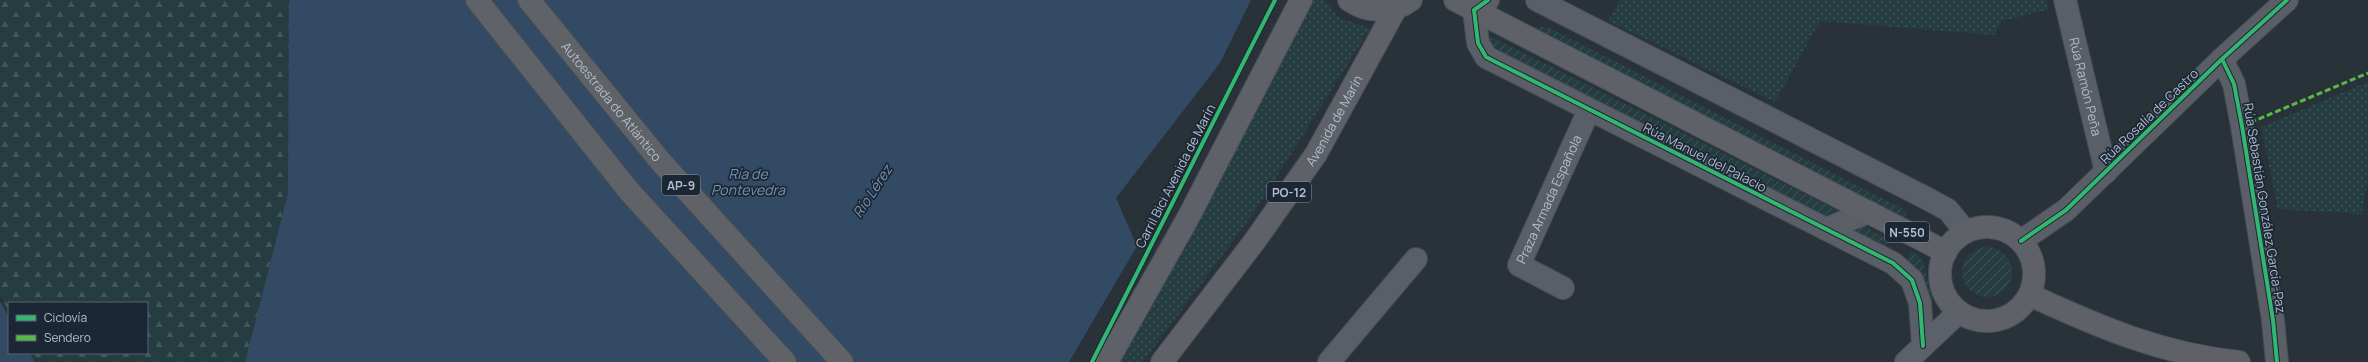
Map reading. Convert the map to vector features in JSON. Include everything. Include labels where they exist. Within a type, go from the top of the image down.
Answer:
[{"type":"highway","points":[[477,0],[629,191],[785,362]]},
{"type":"highway","name":"Autoestrada do Atlántico","points":[[529,0],[661,162],[842,362]]},
{"type":"highway","points":[[1107,362],[1188,218],[1301,0]]},
{"type":"highway","points":[[1349,0],[1364,8],[1380,11],[1404,4]]},
{"type":"highway","name":"Rúa Manuel del Palacio","points":[[1455,0],[1481,5],[1946,252]]},
{"type":"highway","name":"Avenida de Marín","points":[[1162,362],[1250,247],[1316,154],[1404,4]]},
{"type":"highway","points":[[1981,228],[1995,228],[2009,232],[2021,241],[2030,252],[2034,267],[2034,281],[2030,295],[2022,306],[2011,315],[1998,320],[1984,321],[1971,318],[1959,312],[1950,302],[1943,290],[1940,278],[1941,264],[1946,252],[1955,240],[1966,232],[1981,228]]},
{"type":"highway","points":[[2030,295],[2076,318],[2145,343],[2217,360],[2239,362]]},
{"type":"main road","points":[[1906,362],[1959,312]]},
{"type":"street","name":"N-550","points":[[1537,0],[1948,210],[1966,232]]},
{"type":"street","name":"Rúa Ramón Peña","points":[[2064,0],[2106,172]]},
{"type":"street","name":"Rúa Rosalía de Castro","points":[[2021,241],[2066,210],[2222,60],[2287,0]]},
{"type":"street","name":"Rúa Manuel del Palacio","points":[[1481,5],[1478,43],[1486,57],[1893,263],[1912,280],[1920,303],[1923,346]]},
{"type":"street","name":"Rúa Sebastián González García-Paz","points":[[2222,60],[2234,84],[2242,126],[2273,320],[2277,362]]},
{"type":"street","name":"Praza Armada Española","points":[[1563,288],[1519,266],[1589,110]]},
{"type":"street","points":[[1826,229],[1869,212]]},
{"type":"street","points":[[1329,362],[1416,259]]},
{"type":"green space","points":[[0,0],[292,0],[288,193],[245,362],[36,362],[32,354],[148,354],[148,302],[8,302],[8,310],[0,295]]},
{"type":"green space","points":[[1311,0],[1325,0],[1338,17],[1370,29],[1253,214],[1143,362],[1117,362]]},
{"type":"green space","points":[[1620,0],[2046,0],[2048,10],[2002,21],[1994,35],[1820,21],[1775,102],[1608,21]]},
{"type":"green space","points":[[1537,27],[1548,27],[1907,211],[1904,219],[1537,35]]},
{"type":"green space","points":[[1494,38],[1843,213],[1826,218],[1487,49],[1486,39]]},
{"type":"green space","points":[[2368,82],[2368,177],[2362,214],[2278,209],[2261,127]]},
{"type":"green space","points":[[1859,223],[1888,240],[1883,251],[1840,231]]},
{"type":"green space","points":[[1987,247],[1996,249],[2007,258],[2012,272],[2010,281],[2001,292],[1987,297],[1978,295],[1967,286],[1962,272],[1964,263],[1973,252]]},
{"type":"green space","points":[[1910,251],[1919,255],[1924,265],[1933,302],[1930,315],[1906,264]]},
{"type":"water","name":"Ría de Pontevedra","points":[[289,0],[1251,0],[1220,63],[1116,198],[1137,246],[1069,362],[245,362],[288,193]]},
{"type":"water","points":[[0,301],[8,315],[8,354],[31,354],[35,362],[0,362]]},
{"type":"marked path","points":[[2242,126],[2368,73]]},
{"type":"cycle path","name":"Carril Bici Avenida de Marín","points":[[1092,362],[1275,0]]},
{"type":"cycle path","points":[[1488,0],[1474,10],[1478,43],[1486,57],[1893,263],[1912,280],[1920,303],[1923,346]]},
{"type":"cycle path","points":[[2021,241],[2066,210],[2222,59],[2287,0]]},
{"type":"cycle path","points":[[2222,59],[2234,84],[2242,126],[2273,320],[2277,362]]},
{"type":"water label","name":"Río Lérez","points":[[872,191]]}]
